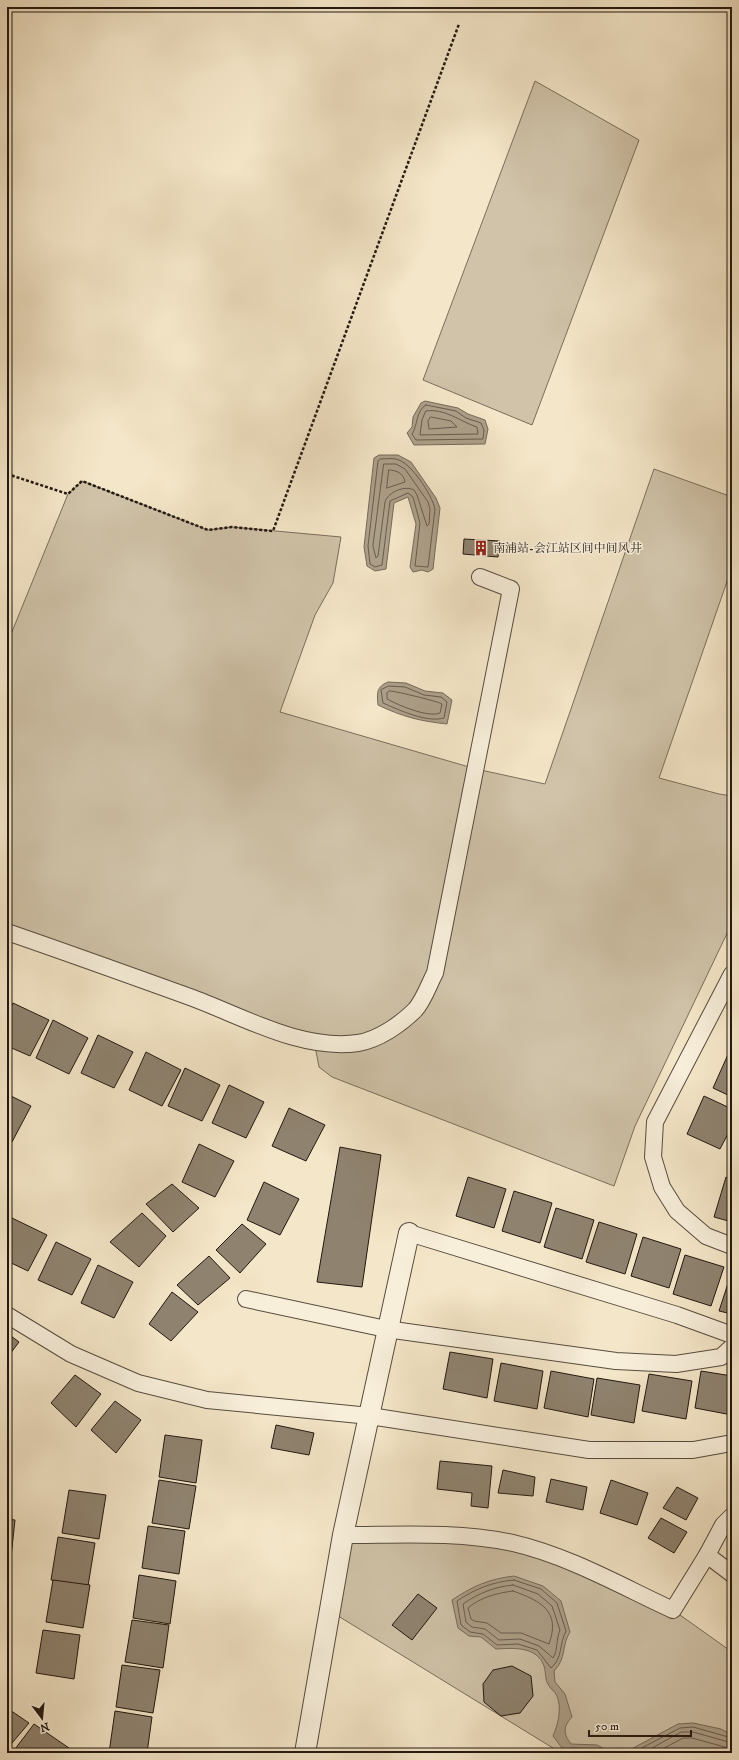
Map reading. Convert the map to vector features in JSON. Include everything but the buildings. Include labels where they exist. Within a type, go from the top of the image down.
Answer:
[{"type":"street","points":[[7,932],[191,998],[283,1034],[326,1043],[358,1043],[373,1039],[392,1028],[415,1009],[435,973],[511,589],[480,576]]},
{"type":"street","points":[[732,974],[655,1122],[653,1157],[662,1187],[677,1211],[706,1236],[732,1246]]},
{"type":"street","points":[[305,1753],[343,1535],[370,1416],[386,1329],[409,1233],[670,1313],[732,1335]]},
{"type":"street","points":[[246,1299],[386,1329],[616,1361],[676,1364],[721,1357],[732,1347]]},
{"type":"street","points":[[7,1315],[71,1354],[138,1383],[207,1400],[370,1416],[589,1450],[693,1450],[732,1443]]},
{"type":"street","points":[[343,1535],[442,1534],[513,1543],[567,1561],[673,1610],[707,1555],[723,1525],[732,1516]]},
{"type":"street","points":[[707,1555],[732,1574]]},
{"type":"path","points":[[7,474],[68,494],[82,481],[208,530],[232,527],[273,531],[460,24]]},
{"type":"shaded area","points":[[535,81],[639,140],[532,425],[423,380]]},
{"type":"shaded area","points":[[654,469],[732,497],[732,567],[659,778],[732,796],[732,923],[635,1126],[614,1186],[332,1077],[319,1067],[314,1041],[7,933],[7,644],[68,494],[82,481],[208,530],[232,527],[341,537],[333,583],[315,615],[280,712],[476,769],[545,784]]},
{"type":"shaded area","points":[[343,1535],[513,1543],[673,1610],[732,1652],[732,1753],[561,1753],[330,1611]]},
{"type":"water","points":[[425,401],[458,408],[468,414],[485,420],[488,429],[485,444],[414,445],[407,433],[412,427],[413,417],[421,403]]},
{"type":"water","points":[[379,455],[398,455],[411,462],[436,498],[440,508],[433,569],[428,572],[422,570],[413,572],[410,567],[416,524],[408,497],[394,503],[386,569],[375,571],[367,566],[364,547],[374,458]]},
{"type":"water","points":[[388,682],[406,683],[425,691],[443,693],[452,700],[447,724],[412,718],[378,705],[377,697],[379,688]]},
{"type":"water","points":[[514,1576],[543,1586],[561,1601],[570,1632],[567,1637],[561,1661],[554,1671],[555,1682],[565,1694],[572,1717],[569,1720],[565,1730],[568,1740],[571,1744],[597,1745],[612,1753],[566,1753],[553,1736],[559,1716],[559,1706],[556,1694],[547,1682],[541,1659],[524,1650],[510,1648],[496,1649],[481,1637],[469,1636],[458,1628],[452,1600],[482,1584],[497,1579]]},
{"type":"water","points":[[693,1723],[721,1729],[732,1735],[732,1753],[624,1753],[678,1724]]},
{"type":"place","name":"南浦站-会江站区间中间风井","points":[[481,548]]}]
